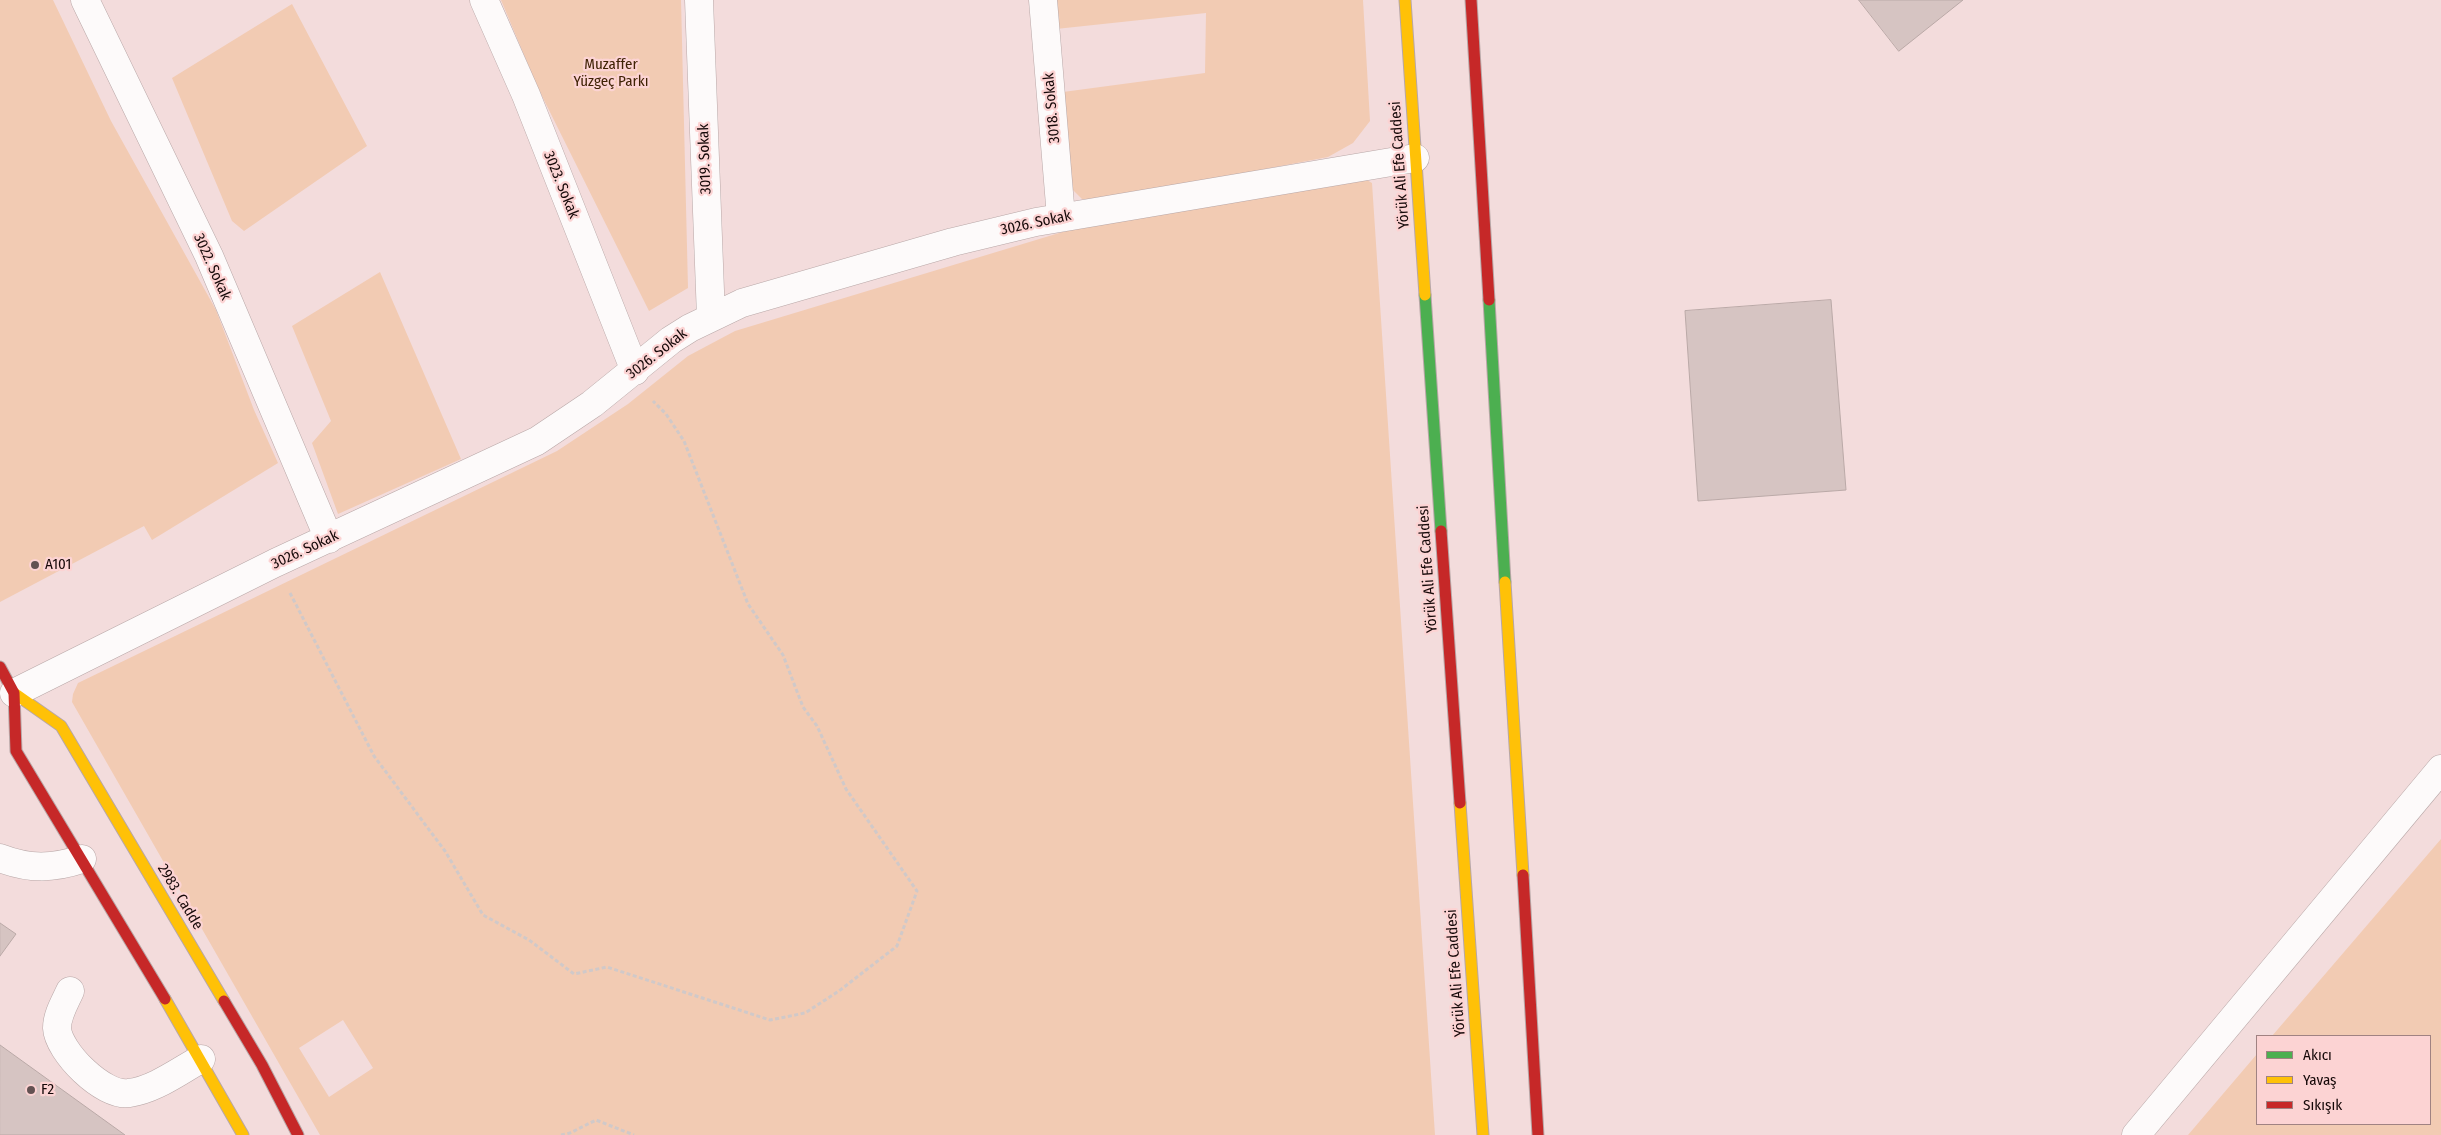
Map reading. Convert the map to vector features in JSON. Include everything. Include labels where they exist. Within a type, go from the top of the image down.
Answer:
[{"type":"street","name":"3022. Sokak","points":[[85,0],[209,256],[329,539]]},
{"type":"street","name":"3023. Sokak","points":[[484,0],[526,95],[629,376]]},
{"type":"street","name":"3019. Sokak","points":[[699,0],[711,317]]},
{"type":"street","name":"3018. Sokak","points":[[1043,0],[1060,216]]},
{"type":"street","name":"Yörük Ali Efe Caddesi","points":[[1404,0],[1483,1135]]},
{"type":"street","points":[[1471,0],[1538,1135]]},
{"type":"street","name":"3026. Sokak","points":[[7,697],[275,563],[537,441],[565,424],[629,376],[671,340],[711,317],[742,303],[962,240],[1060,216],[1415,158]]},
{"type":"street","name":"2983. Cadde","points":[[0,667],[16,751],[201,1059],[243,1135]]},
{"type":"street","name":"2983. Cadde","points":[[7,697],[62,726],[262,1065],[298,1135]]},
{"type":"street","points":[[2136,1135],[2441,768]]},
{"type":"street","points":[[0,858],[40,868],[62,866],[82,859]]},
{"type":"street","points":[[70,992],[58,1022],[59,1036],[90,1077],[110,1090],[118,1094],[137,1091],[201,1059]]},
{"type":"path","points":[[275,563],[374,756],[445,851],[483,915],[529,940],[574,974],[607,968],[770,1020],[805,1013],[839,991],[897,946],[917,891],[846,789],[817,726],[803,707],[782,655],[748,604],[684,441],[666,414],[629,376]]},
{"type":"path","points":[[561,1135],[570,1133],[596,1120],[634,1135]]},
{"type":"green space","points":[[0,0],[53,0],[111,121],[216,310],[254,410],[278,463],[152,540],[144,526],[0,602]]},
{"type":"green space","name":"Muzaffer Yüzgeç Parkı","points":[[501,0],[681,0],[688,288],[649,311],[537,86]]},
{"type":"green space","points":[[1055,0],[1363,0],[1370,121],[1353,143],[1328,157],[1103,200],[1082,199],[1071,188],[1063,92],[1205,73],[1206,13],[1056,29]]},
{"type":"green space","points":[[292,4],[367,146],[244,231],[232,221],[172,78]]},
{"type":"green space","points":[[1360,176],[1372,183],[1435,1135],[320,1135],[72,702],[78,683],[557,451],[628,404],[688,356],[735,331],[1079,227]],"holes":[[[343,1020],[373,1068],[329,1097],[299,1048]]]},
{"type":"green space","points":[[380,272],[461,459],[338,514],[312,443],[331,421],[292,326]]},
{"type":"green space","points":[[2441,839],[2441,1135],[2188,1135],[2256,1055],[2256,1125],[2431,1125],[2431,1035],[2273,1035]]},
{"type":"building","points":[[1859,0],[1963,0],[1899,51]]},
{"type":"building","points":[[1831,300],[1846,490],[1698,501],[1685,311]]},
{"type":"building","points":[[0,923],[16,934],[0,956]]},
{"type":"building","name":"F2","points":[[0,1045],[125,1135],[0,1135]]},
{"type":"traffic: fast","points":[[1425,295],[1441,531]]},
{"type":"traffic: fast","points":[[1489,300],[1505,582]]},
{"type":"traffic: slow","points":[[1405,0],[1425,295]]},
{"type":"traffic: slow","points":[[1505,582],[1523,875]]},
{"type":"traffic: slow","points":[[14,693],[61,726],[224,1001]]},
{"type":"traffic: slow","points":[[1460,803],[1483,1135]]},
{"type":"traffic: slow","points":[[165,999],[243,1135]]},
{"type":"traffic: jam","points":[[1471,0],[1489,300]]},
{"type":"traffic: jam","points":[[1441,531],[1460,803]]},
{"type":"traffic: jam","points":[[0,667],[14,693],[16,751],[165,999]]},
{"type":"traffic: jam","points":[[1523,875],[1538,1135]]},
{"type":"traffic: jam","points":[[224,1001],[262,1065],[298,1135]]},
{"type":"place","name":"A101","points":[[35,565]]},
{"type":"place","name":"F2","points":[[31,1090]]}]
